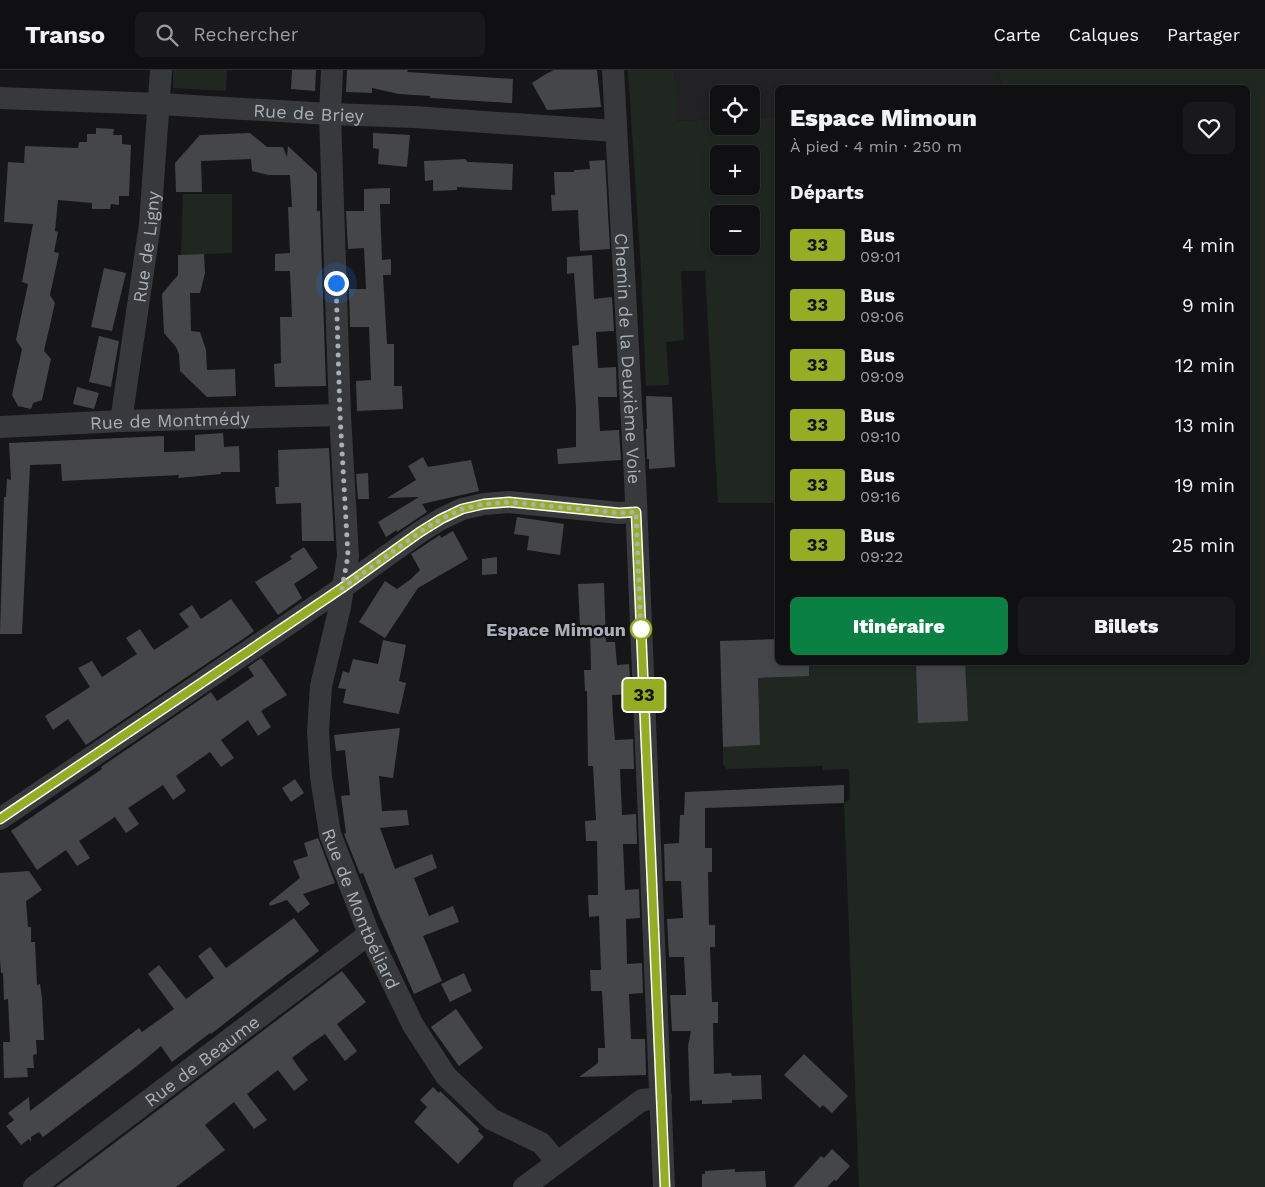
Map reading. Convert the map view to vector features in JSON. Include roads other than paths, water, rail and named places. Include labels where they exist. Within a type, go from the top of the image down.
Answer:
[{"type":"street","name":"Rue de Ligny","points":[[121,421],[150,224],[161,70]]},
{"type":"street","name":"Rue de Montbéliard","points":[[332,70],[330,114],[340,415],[348,556],[340,607],[321,686],[318,732],[321,777],[330,834],[369,934],[412,1025],[446,1076],[491,1119],[541,1143],[557,1162]]},
{"type":"street","name":"Chemin de la Deuxième Voie","points":[[613,70],[636,512],[664,1187]]},
{"type":"street","name":"Rue de Briey","points":[[0,98],[414,117],[616,130]]},
{"type":"street","name":"Rue de Montmédy","points":[[0,427],[121,421],[340,415]]},
{"type":"street","points":[[0,819],[441,519],[462,509],[484,504],[509,502],[619,513],[636,512]]},
{"type":"street","name":"Rue de Beaume","points":[[34,1187],[369,934]]},
{"type":"street","points":[[524,1187],[642,1100],[661,1098]]},
{"type":"place","name":"Espace Mimoun","points":[[641,629]]}]
